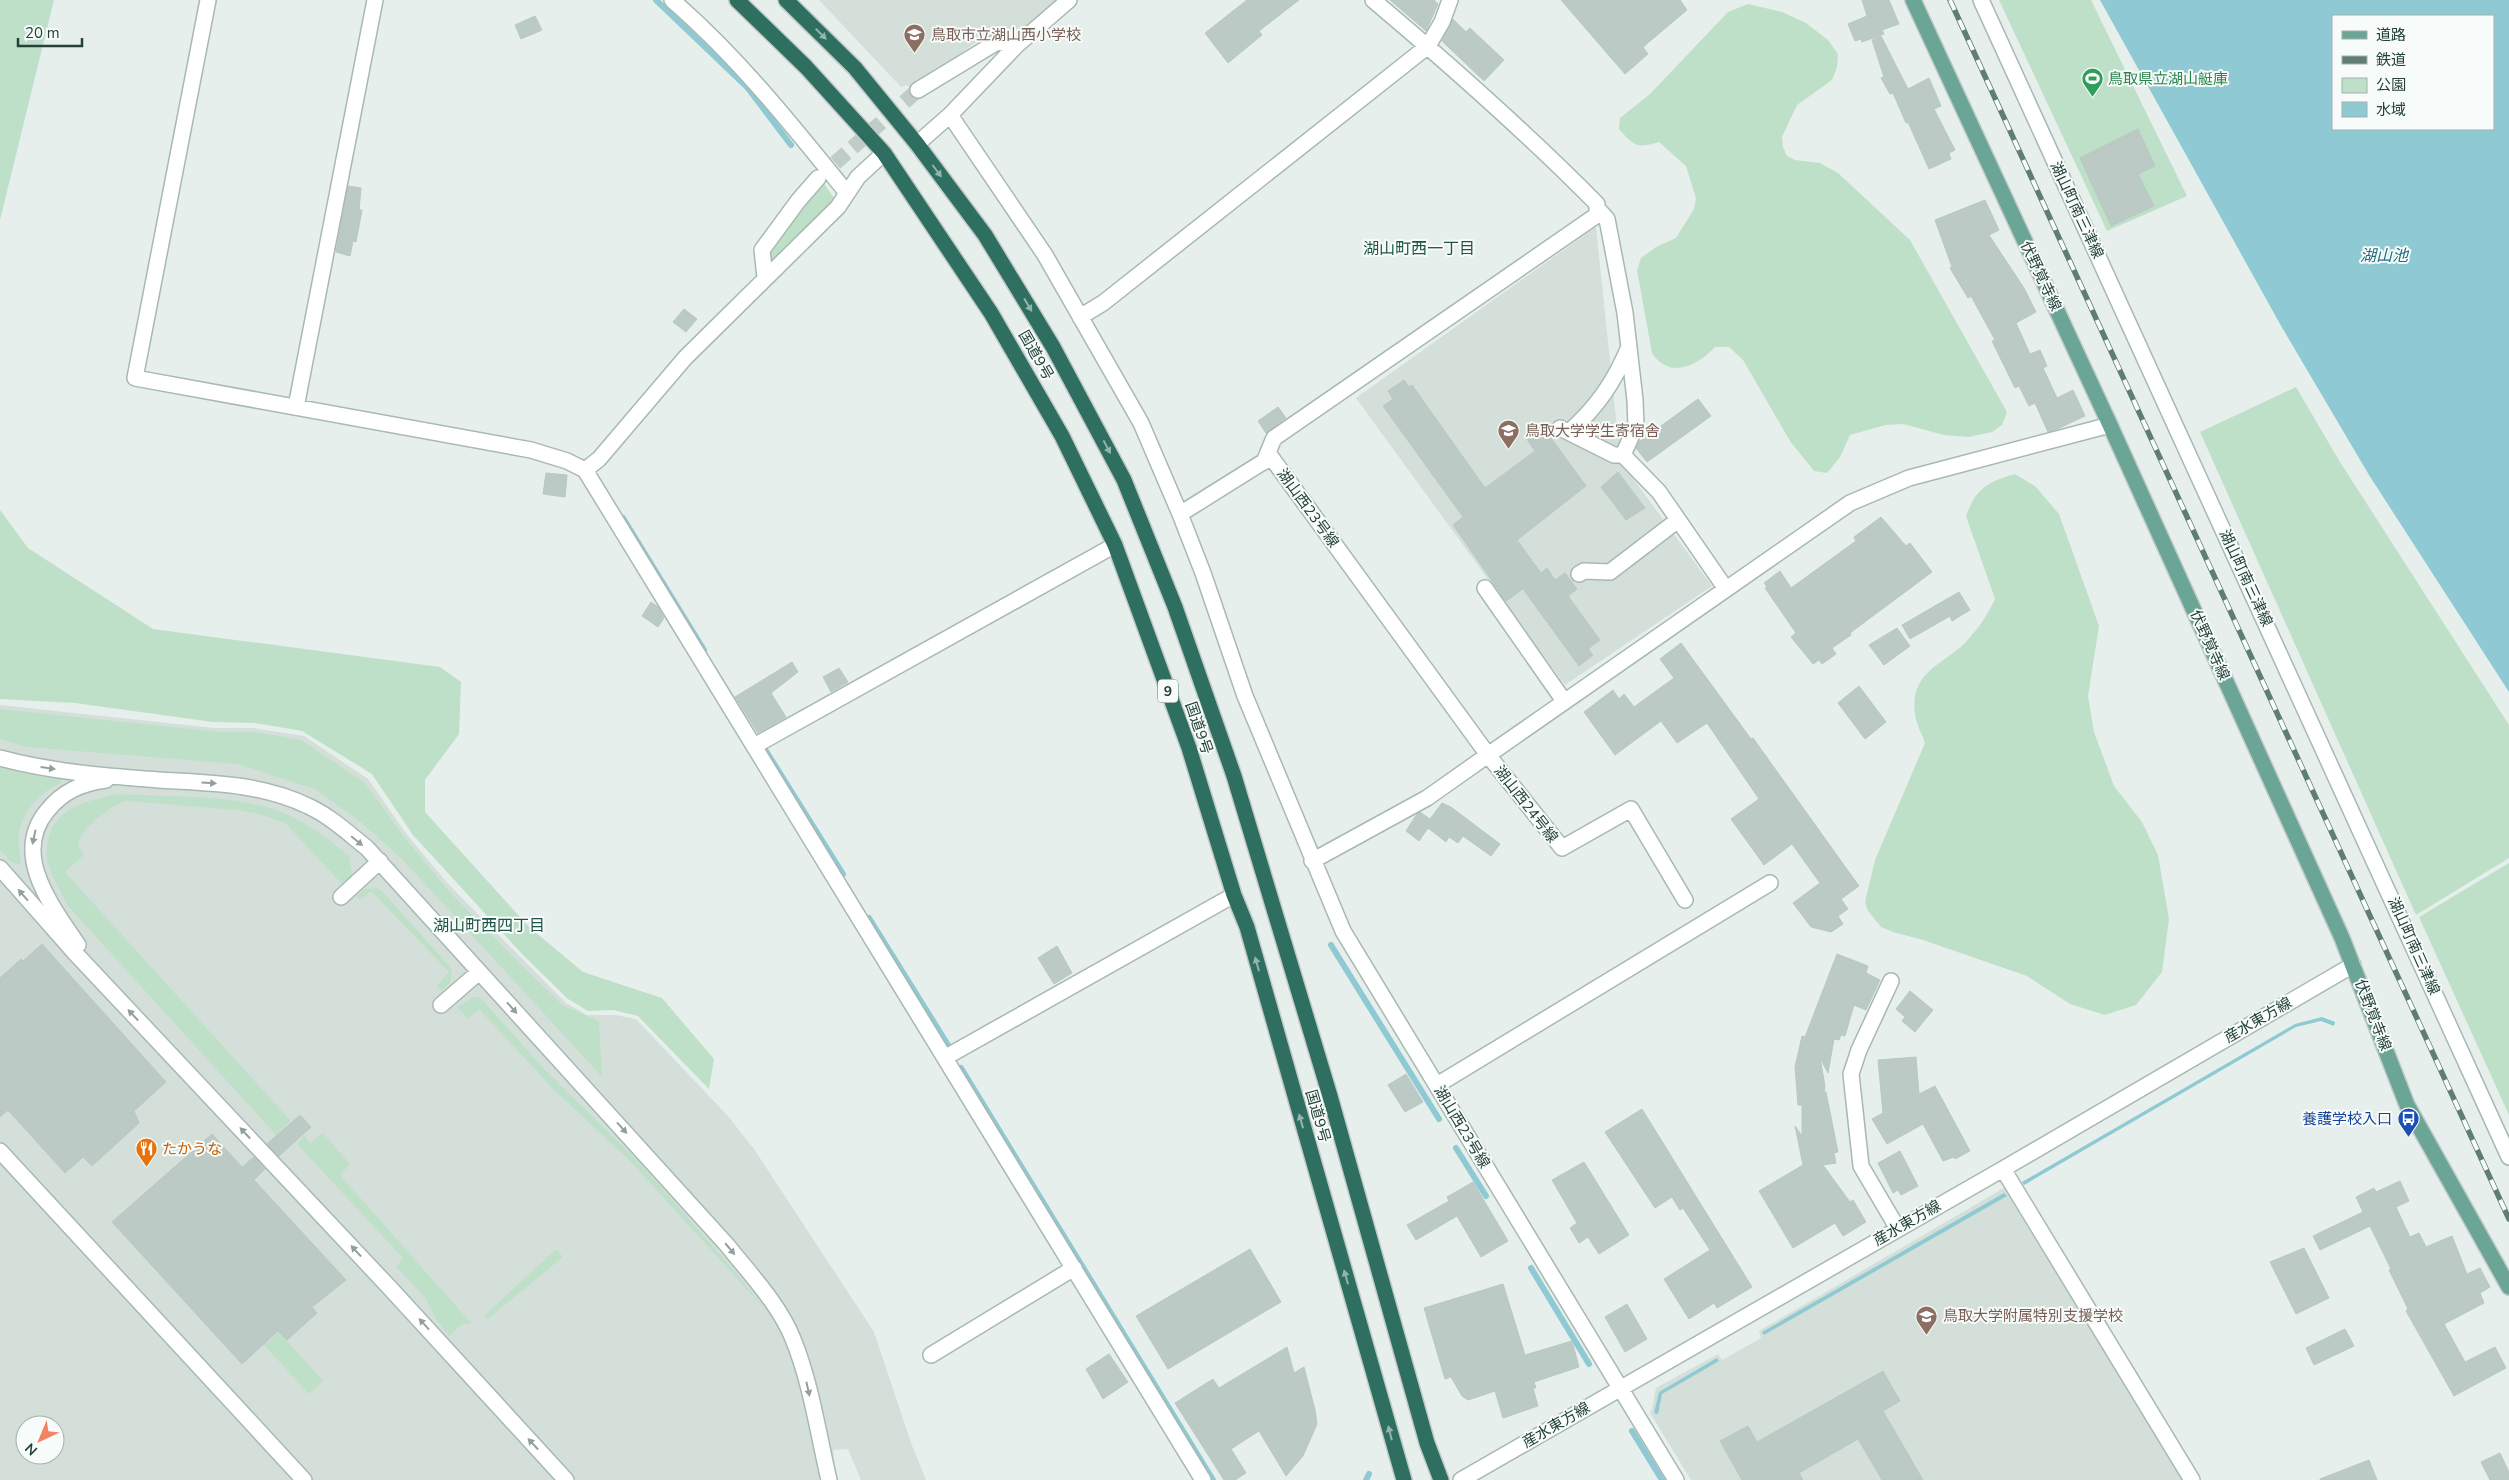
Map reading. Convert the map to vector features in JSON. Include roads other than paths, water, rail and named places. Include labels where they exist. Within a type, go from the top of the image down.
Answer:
[{"type":"highway","name":"国道9号","points":[[736,0],[806,67],[884,153],[991,313],[1062,436],[1114,545],[1188,748],[1234,895],[1250,936],[1404,1480]]},
{"type":"highway","name":"国道9号","points":[[786,0],[855,68],[917,144],[985,235],[1053,347],[1124,480],[1175,607],[1234,776],[1330,1096],[1427,1443],[1441,1480]]},
{"type":"main road","name":"伏野覚寺線","points":[[1913,0],[2110,425],[2353,964],[2408,1105],[2509,1287]]},
{"type":"street","points":[[208,0],[135,378],[531,450],[567,460],[585,470],[946,1057],[1203,1480]]},
{"type":"street","points":[[296,407],[375,0]]},
{"type":"street","points":[[672,0],[700,24],[757,83],[847,193]]},
{"type":"street","points":[[917,144],[950,115],[1017,45],[1069,0]]},
{"type":"street","points":[[1264,462],[1274,438],[1597,214],[1597,204],[1489,99],[1373,0]]},
{"type":"street","points":[[1080,317],[1104,303],[1428,46],[1442,22],[1450,0]]},
{"type":"street","name":"湖山町南三津線","points":[[1981,0],[2509,1157]]},
{"type":"street","points":[[918,90],[997,42],[1017,45]]},
{"type":"street","points":[[950,115],[1045,255],[1142,423],[1180,514]]},
{"type":"street","points":[[585,470],[599,459],[685,358],[838,206],[858,177],[884,153]]},
{"type":"street","points":[[765,277],[762,250],[798,201],[818,178]]},
{"type":"street","points":[[1597,208],[1607,219],[1629,346],[1636,426],[1623,455]]},
{"type":"street","points":[[1629,346],[1610,387],[1592,411],[1564,430],[1614,455],[1623,455],[1659,492],[1726,589]]},
{"type":"street","points":[[1312,861],[1427,798],[1850,502],[1909,478],[2110,425]]},
{"type":"street","name":"湖山西23号線","points":[[1488,755],[1271,457],[1180,514],[1203,573],[1246,696],[1312,861],[1343,931],[1676,1480]]},
{"type":"street","points":[[1579,574],[1584,571],[1610,572],[1678,520]]},
{"type":"street","points":[[754,746],[1114,545]]},
{"type":"street","points":[[1485,588],[1564,701]]},
{"type":"street","name":"湖山西24号線","points":[[1488,755],[1562,848],[1631,809],[1685,900]]},
{"type":"street","points":[[0,758],[38,766],[125,778],[234,785],[280,795],[307,806],[328,818],[380,861],[727,1245],[773,1303],[793,1338],[805,1378],[828,1479]]},
{"type":"street","points":[[108,988],[67,928],[45,890],[34,865],[32,843],[41,818],[54,802],[68,791],[86,784],[125,778]]},
{"type":"street","points":[[341,897],[380,861]]},
{"type":"street","points":[[0,868],[108,988],[389,1287],[566,1480]]},
{"type":"street","points":[[1437,1085],[1770,883]]},
{"type":"street","points":[[946,1057],[1234,895]]},
{"type":"street","name":"産水東方線","points":[[1461,1480],[2002,1169],[2353,964]]},
{"type":"street","points":[[440,1005],[479,972]]},
{"type":"street","points":[[1891,982],[1859,1050],[1851,1074],[1861,1166],[1898,1229]]},
{"type":"street","points":[[0,1151],[304,1480]]},
{"type":"street","points":[[2002,1169],[2192,1480]]},
{"type":"street","points":[[931,1355],[1074,1268]]},
{"type":"water","name":"湖山池","points":[[2100,0],[2509,0],[2509,692],[2369,475],[2280,324]]},
{"type":"water","points":[[2322,1017],[2335,1022],[2334,1026],[2321,1021],[2296,1027],[2024,1185],[2022,1182],[2295,1024]]},
{"type":"water","points":[[2004,1193],[2007,1196],[1764,1335],[1762,1332]]},
{"type":"water","points":[[1717,1358],[1719,1361],[1662,1394],[1658,1414],[1654,1413],[1659,1392]]},
{"type":"waterway","points":[[656,0],[747,87],[791,145]]},
{"type":"waterway","points":[[623,518],[704,650]]},
{"type":"waterway","points":[[766,751],[843,874]]},
{"type":"waterway","points":[[869,918],[948,1045]]},
{"type":"waterway","points":[[1331,945],[1439,1119]]},
{"type":"waterway","points":[[961,1068],[1213,1480]]},
{"type":"waterway","points":[[1456,1148],[1486,1196]]},
{"type":"waterway","points":[[1531,1268],[1589,1364]]},
{"type":"waterway","points":[[1632,1431],[1662,1480]]},
{"type":"waterway","points":[[1366,1480],[1369,1474]]},
{"type":"tunnel","points":[[818,178],[918,90]]},
{"type":"railway","points":[[1950,0],[2509,1219]]},
{"type":"place","name":"鳥取市立湖山西小学校","points":[[915,54]]},
{"type":"place","name":"鳥取県立湖山艇庫","points":[[2092,98]]},
{"type":"place","name":"鳥取大学学生寄宿舎","points":[[1509,450]]},
{"type":"place","name":"養護学校入口","points":[[2408,1138]]},
{"type":"place","name":"たかうな","points":[[146,1168]]},
{"type":"place","name":"鳥取大学附属特別支援学校","points":[[1927,1335]]},
{"type":"district","name":"湖山町西一丁目","points":[[1419,248]]},
{"type":"district","name":"湖山町西四丁目","points":[[489,925]]}]
